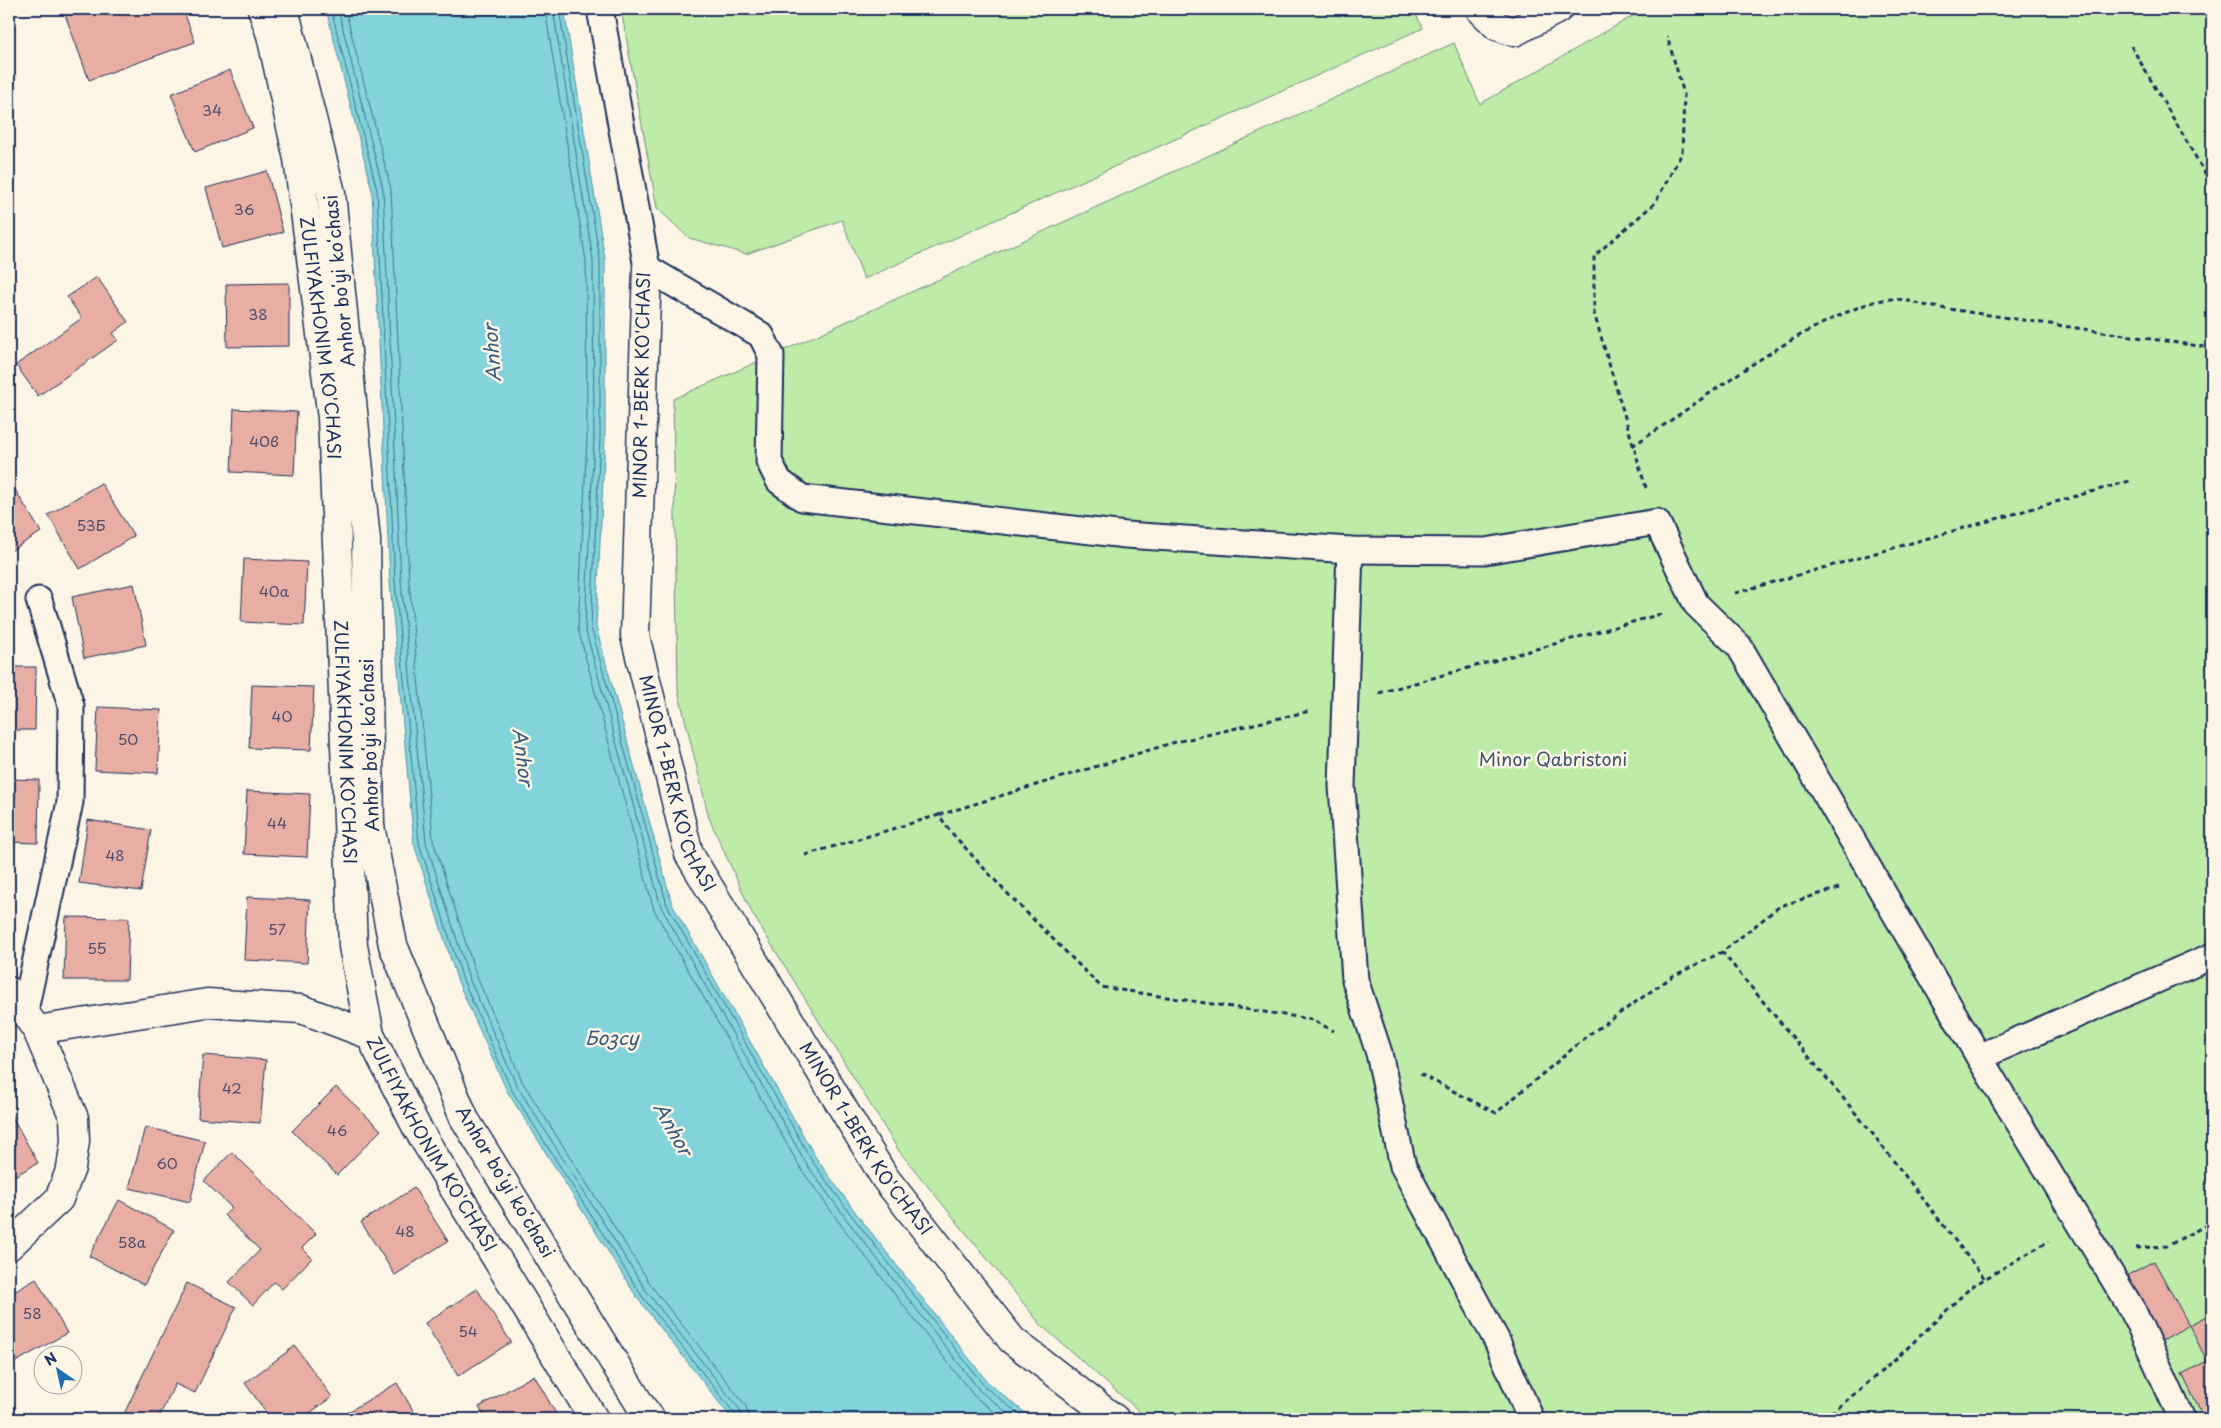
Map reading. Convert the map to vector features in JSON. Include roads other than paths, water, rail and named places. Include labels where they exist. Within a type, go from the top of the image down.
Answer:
[{"type":"street","name":"ZULFIYAKHONIM KO'CHASI","points":[[262,9],[271,35],[298,159],[332,418],[353,946],[370,1035],[416,1126],[594,1419]]},
{"type":"street","name":"Anhor boʻyi koʻchasi","points":[[284,9],[331,194],[366,540],[370,826],[394,945],[464,1118],[641,1406],[651,1419]]},
{"type":"street","points":[[1488,17],[1514,32],[1558,9]]},
{"type":"street","name":"MINOR 1-BERK KO'CHASI","points":[[646,268],[635,636],[689,854],[885,1178],[1012,1340],[1115,1419]]},
{"type":"street","points":[[9,1246],[59,1199],[71,1168],[75,1142],[74,1118],[24,1010],[207,1003],[300,1009],[370,1035]]},
{"type":"lane","name":"MINOR 1-BERK KO'CHASI","points":[[600,9],[646,268]]},
{"type":"lane","points":[[646,268],[761,335],[771,355],[768,461],[779,480],[802,498],[1126,535],[1350,550],[1485,551],[1657,522],[1696,604],[1739,646],[1980,1057],[2133,1311],[2182,1419]]},
{"type":"lane","points":[[1350,550],[1342,786],[1355,980],[1379,1054],[1403,1166],[1497,1341],[1531,1419]]},
{"type":"lane","points":[[24,1010],[70,802],[71,706],[39,600]]},
{"type":"lane","points":[[1980,1057],[2212,956]]},
{"type":"water","name":"Бозсу","points":[[326,9],[564,9],[605,259],[605,437],[596,627],[672,904],[816,1158],[856,1213],[989,1384],[1033,1419],[732,1419],[638,1299],[507,1091],[458,982],[414,844],[390,582],[372,190]]},
{"type":"water label","name":"Anhor","points":[[492,353]]},
{"type":"water label","name":"Anhor","points":[[523,757]]},
{"type":"water label","name":"Anhor","points":[[673,1129]]},
{"type":"park label","name":"Minor Qabristoni","points":[[1553,760]]}]
